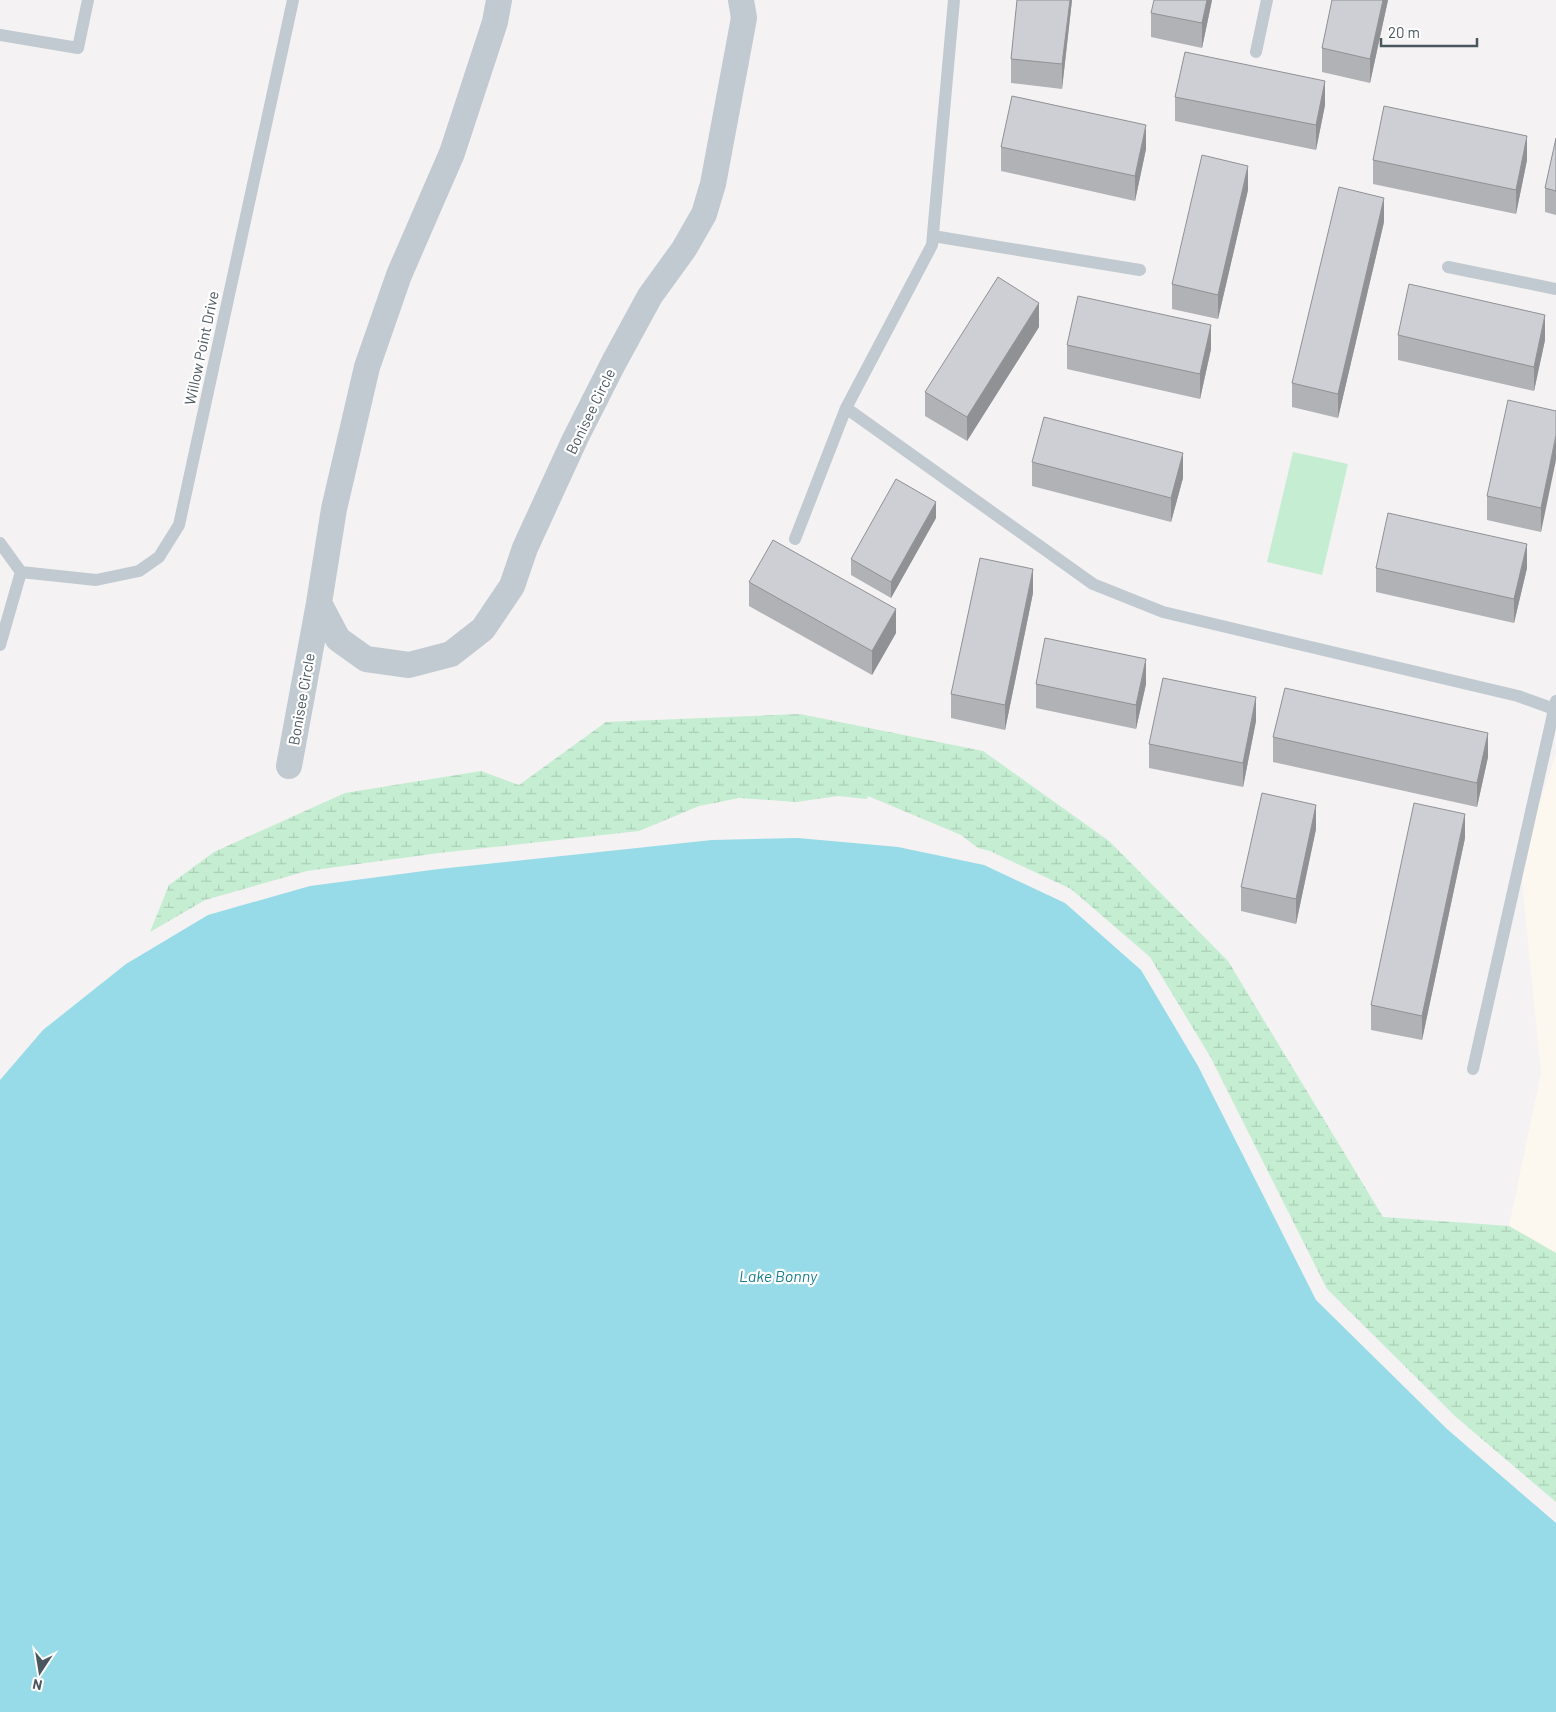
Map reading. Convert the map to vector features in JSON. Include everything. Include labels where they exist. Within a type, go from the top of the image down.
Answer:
[{"type":"street","name":"Bonisee Circle","points":[[289,766],[334,509],[367,367],[399,275],[452,153],[495,22],[499,0]]},
{"type":"street","name":"Bonisee Circle","points":[[319,603],[338,639],[366,659],[409,665],[451,654],[483,628],[512,586],[525,548],[575,439],[614,362],[650,296],[684,249],[704,214],[713,184],[744,18],[741,0]]},
{"type":"lane","points":[[0,35],[78,48],[88,0]]},
{"type":"lane","name":"Willow Point Drive","points":[[21,572],[96,580],[139,571],[159,558],[179,525],[293,0]]},
{"type":"lane","points":[[795,539],[846,408],[932,245],[954,0]]},
{"type":"lane","points":[[1256,52],[1267,0]]},
{"type":"lane","points":[[934,236],[1140,270]]},
{"type":"lane","points":[[1448,267],[1556,289]]},
{"type":"lane","points":[[846,408],[1093,584],[1163,612],[1555,705],[1473,1068]]},
{"type":"lane","points":[[0,543],[21,572],[0,645]]},
{"type":"shaded area","points":[[1556,753],[1556,1253],[1509,1226],[1541,1073],[1520,861]]},
{"type":"green space","points":[[1293,452],[1348,464],[1322,575],[1267,562]]},
{"type":"green space","points":[[800,714],[983,751],[1109,841],[1228,961],[1383,1217],[1509,1226],[1556,1253],[1556,1502],[1456,1417],[1327,1289],[1211,1058],[1150,957],[1071,889],[990,851],[978,848],[961,835],[868,796],[867,799],[838,796],[796,802],[739,798],[699,806],[639,831],[439,853],[307,871],[205,900],[150,932],[169,885],[214,852],[345,793],[481,771],[519,785],[606,722]]},
{"type":"water","name":"Lake Bonny","points":[[798,838],[898,847],[984,865],[1065,903],[1141,970],[1198,1066],[1316,1300],[1447,1429],[1556,1523],[1556,1712],[0,1712],[0,1080],[43,1030],[126,964],[208,915],[310,886],[439,869],[712,840]]},
{"type":"building","points":[[1017,0],[1070,0],[1062,64],[1011,59]]},
{"type":"building","points":[[1154,0],[1207,0],[1202,23],[1151,13]]},
{"type":"building","points":[[1332,0],[1383,0],[1370,59],[1322,48]]},
{"type":"building","points":[[1185,52],[1325,81],[1316,125],[1175,97]]},
{"type":"building","points":[[1012,96],[1146,125],[1135,176],[1001,147]]},
{"type":"building","points":[[1384,106],[1527,136],[1516,190],[1373,160]]},
{"type":"building","points":[[1556,138],[1556,191],[1545,188]]},
{"type":"building","points":[[1202,155],[1248,166],[1218,295],[1172,284]]},
{"type":"building","points":[[1339,187],[1384,198],[1338,394],[1292,383]]},
{"type":"building","points":[[998,277],[1039,303],[967,417],[925,392]]},
{"type":"building","points":[[1409,284],[1545,315],[1534,367],[1398,335]]},
{"type":"building","points":[[1078,296],[1211,325],[1200,374],[1067,345]]},
{"type":"building","points":[[1508,400],[1556,411],[1556,435],[1541,508],[1487,496]]},
{"type":"building","points":[[1044,417],[1183,453],[1171,498],[1032,462]]},
{"type":"building","points":[[896,479],[936,502],[891,582],[851,559]]},
{"type":"building","points":[[1388,513],[1527,544],[1514,599],[1376,568]]},
{"type":"building","points":[[773,540],[896,609],[872,651],[749,582]]},
{"type":"building","points":[[980,558],[1033,569],[1005,705],[951,694]]},
{"type":"building","points":[[1045,638],[1146,659],[1136,705],[1036,684]]},
{"type":"building","points":[[1163,678],[1256,697],[1243,763],[1149,744]]},
{"type":"building","points":[[1285,688],[1488,733],[1477,783],[1273,737]]},
{"type":"building","points":[[1262,793],[1316,805],[1296,899],[1241,887]]},
{"type":"building","points":[[1414,803],[1465,814],[1422,1016],[1371,1005]]}]
